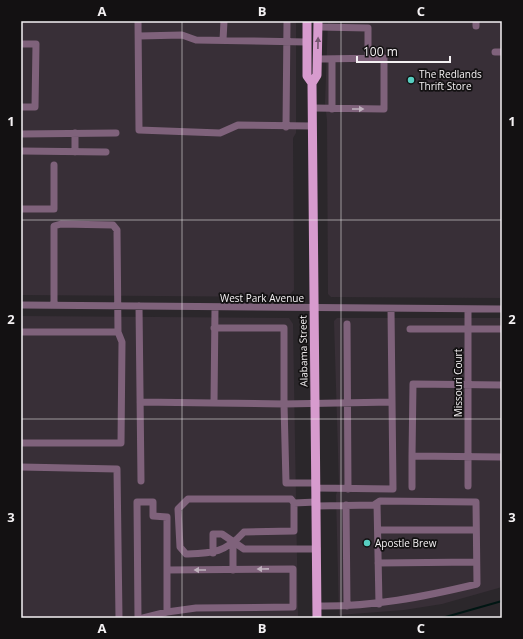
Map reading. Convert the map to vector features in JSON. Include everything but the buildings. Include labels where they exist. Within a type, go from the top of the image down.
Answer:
[{"type":"main road","name":"Alabama Street","points":[[307,21],[307,76],[312,83]]},
{"type":"main road","name":"Alabama Street","points":[[317,618],[312,83],[317,75],[318,24]]},
{"type":"street","points":[[138,21],[139,130],[220,133],[238,126],[312,126]]},
{"type":"street","points":[[223,40],[224,21]]},
{"type":"street","points":[[286,127],[287,21]]},
{"type":"street","points":[[318,24],[368,28],[368,58]]},
{"type":"street","points":[[138,36],[182,36],[196,40],[307,42]]},
{"type":"street","points":[[21,44],[36,44],[35,107],[21,107]]},
{"type":"street","points":[[312,108],[384,109],[384,58],[318,59]]},
{"type":"street","points":[[332,59],[332,109]]},
{"type":"street","points":[[75,133],[76,152]]},
{"type":"street","points":[[21,134],[116,133]]},
{"type":"street","points":[[21,151],[106,152]]},
{"type":"street","points":[[21,209],[54,209],[54,165]]},
{"type":"street","points":[[21,444],[121,443],[122,342],[118,332],[116,227],[113,225],[61,224],[54,226],[54,306]]},
{"type":"street","name":"West Park Avenue","points":[[21,305],[215,308],[502,309]]},
{"type":"street","points":[[139,306],[141,481]]},
{"type":"street","points":[[214,403],[215,308]]},
{"type":"street","name":"Missouri Court","points":[[468,308],[468,486]]},
{"type":"street","points":[[214,328],[284,328],[286,483],[348,489],[392,490],[391,309]]},
{"type":"street","points":[[347,324],[348,489]]},
{"type":"street","points":[[410,329],[502,329]]},
{"type":"street","points":[[21,332],[118,332]]},
{"type":"street","points":[[412,487],[413,384],[502,385]]},
{"type":"street","points":[[140,402],[284,404],[392,402]]},
{"type":"street","points":[[412,456],[502,457]]},
{"type":"street","points":[[21,467],[117,469],[119,618]]},
{"type":"street","points":[[294,502],[294,532],[244,532],[233,543],[213,553],[186,554],[180,547],[178,509],[188,499],[291,499],[294,502],[346,505],[374,505],[380,501],[476,502],[476,584],[425,597],[379,604],[317,606]]},
{"type":"street","points":[[138,618],[137,502],[153,502],[153,516],[167,517],[167,612]]},
{"type":"street","points":[[377,503],[379,604]]},
{"type":"street","points":[[346,505],[347,606]]},
{"type":"street","points":[[378,530],[476,530]]},
{"type":"street","points":[[213,553],[213,534],[222,534],[233,543],[244,549],[317,549]]},
{"type":"street","points":[[233,543],[234,570]]},
{"type":"street","points":[[378,563],[476,562]]},
{"type":"street","points":[[143,618],[167,612],[196,608],[293,607],[292,569],[167,570]]},
{"type":"shaded area","points":[[21,21],[296,21],[296,133],[293,138],[294,290],[287,297],[21,295]]},
{"type":"shaded area","points":[[328,21],[502,21],[502,298],[331,297],[328,294],[327,120],[325,103]]},
{"type":"shaded area","points":[[21,316],[289,318],[293,324],[298,616],[21,618]]},
{"type":"shaded area","points":[[337,318],[502,318],[502,587],[442,604],[404,610],[339,615],[336,495],[339,485],[334,321]]},
{"type":"waterway","points":[[442,618],[502,601]]},
{"type":"place","name":"The Redlands Thrift Store","points":[[411,80]]},
{"type":"place","name":"Apostle Brew","points":[[367,543]]}]
